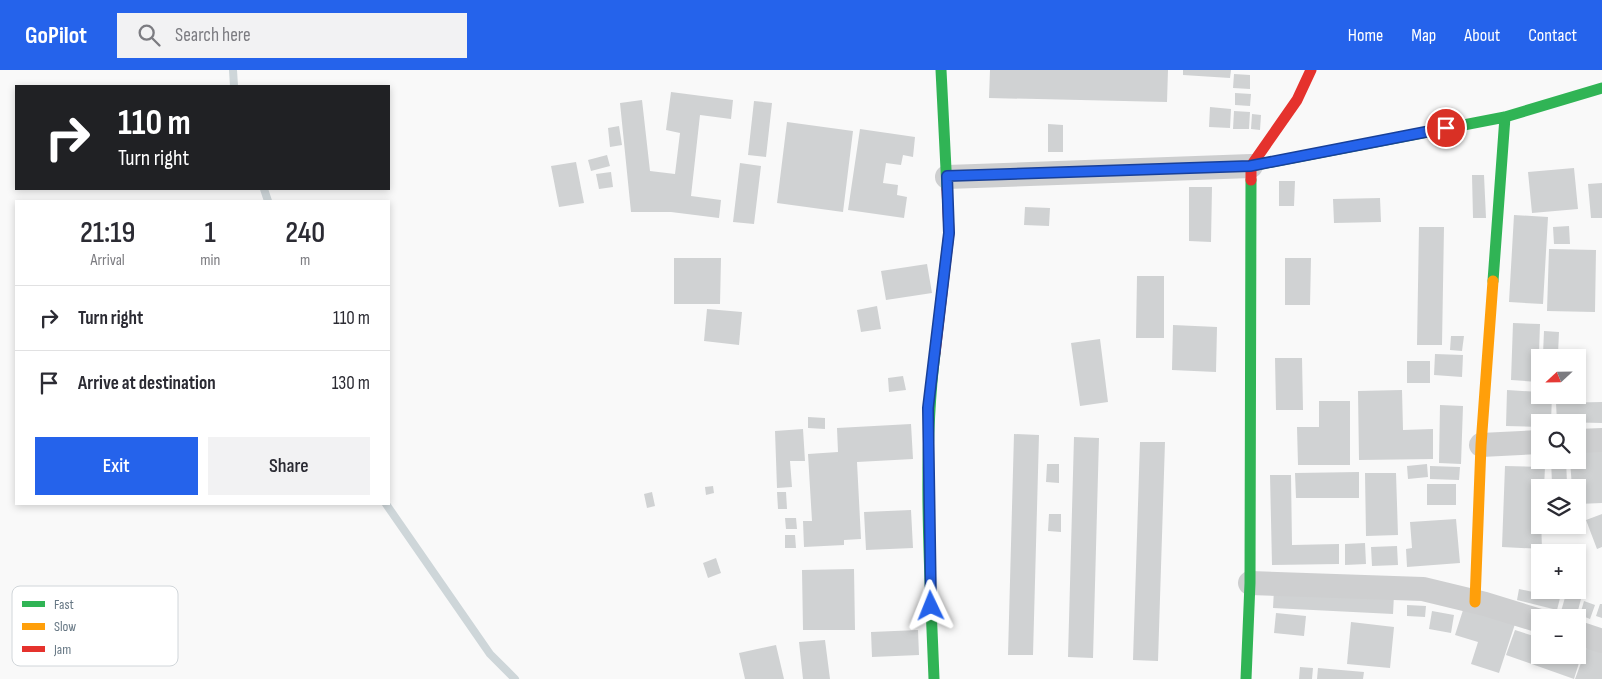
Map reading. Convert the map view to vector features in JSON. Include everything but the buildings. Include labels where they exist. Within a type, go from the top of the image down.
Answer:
[{"type":"street","points":[[934,679],[929,551],[928,408],[949,233],[941,70]]},
{"type":"street","points":[[1246,679],[1250,582],[1250,166],[1298,100],[1311,70]]},
{"type":"street","points":[[947,176],[1250,166],[1505,117],[1602,88]]},
{"type":"street","points":[[1475,602],[1481,445],[1505,117]]},
{"type":"street","points":[[1586,441],[1602,440]]},
{"type":"street","points":[[1481,445],[1531,442]]},
{"type":"street","points":[[1250,582],[1423,589],[1531,618]]},
{"type":"street","points":[[1586,636],[1602,641]]},
{"type":"waterway","points":[[233,70],[234,85]]},
{"type":"waterway","points":[[264,190],[268,200]]},
{"type":"waterway","points":[[387,505],[490,654],[515,679]]},
{"type":"traffic: fast","points":[[941,70],[947,189]]},
{"type":"traffic: fast","points":[[1251,166],[1505,117],[1602,88]]},
{"type":"traffic: fast","points":[[1493,281],[1505,117]]},
{"type":"traffic: fast","points":[[1246,679],[1250,583],[1251,180]]},
{"type":"traffic: fast","points":[[934,679],[928,475],[931,393],[935,353]]},
{"type":"traffic: slow","points":[[1475,602],[1481,445],[1493,281]]},
{"type":"traffic: jam","points":[[1251,180],[1251,166],[1297,100],[1311,70]]},
{"type":"traffic: jam","points":[[935,353],[949,233],[947,189]]},
{"type":"route","points":[[931,606],[928,408],[949,233],[947,176],[1250,166],[1446,128]]}]
